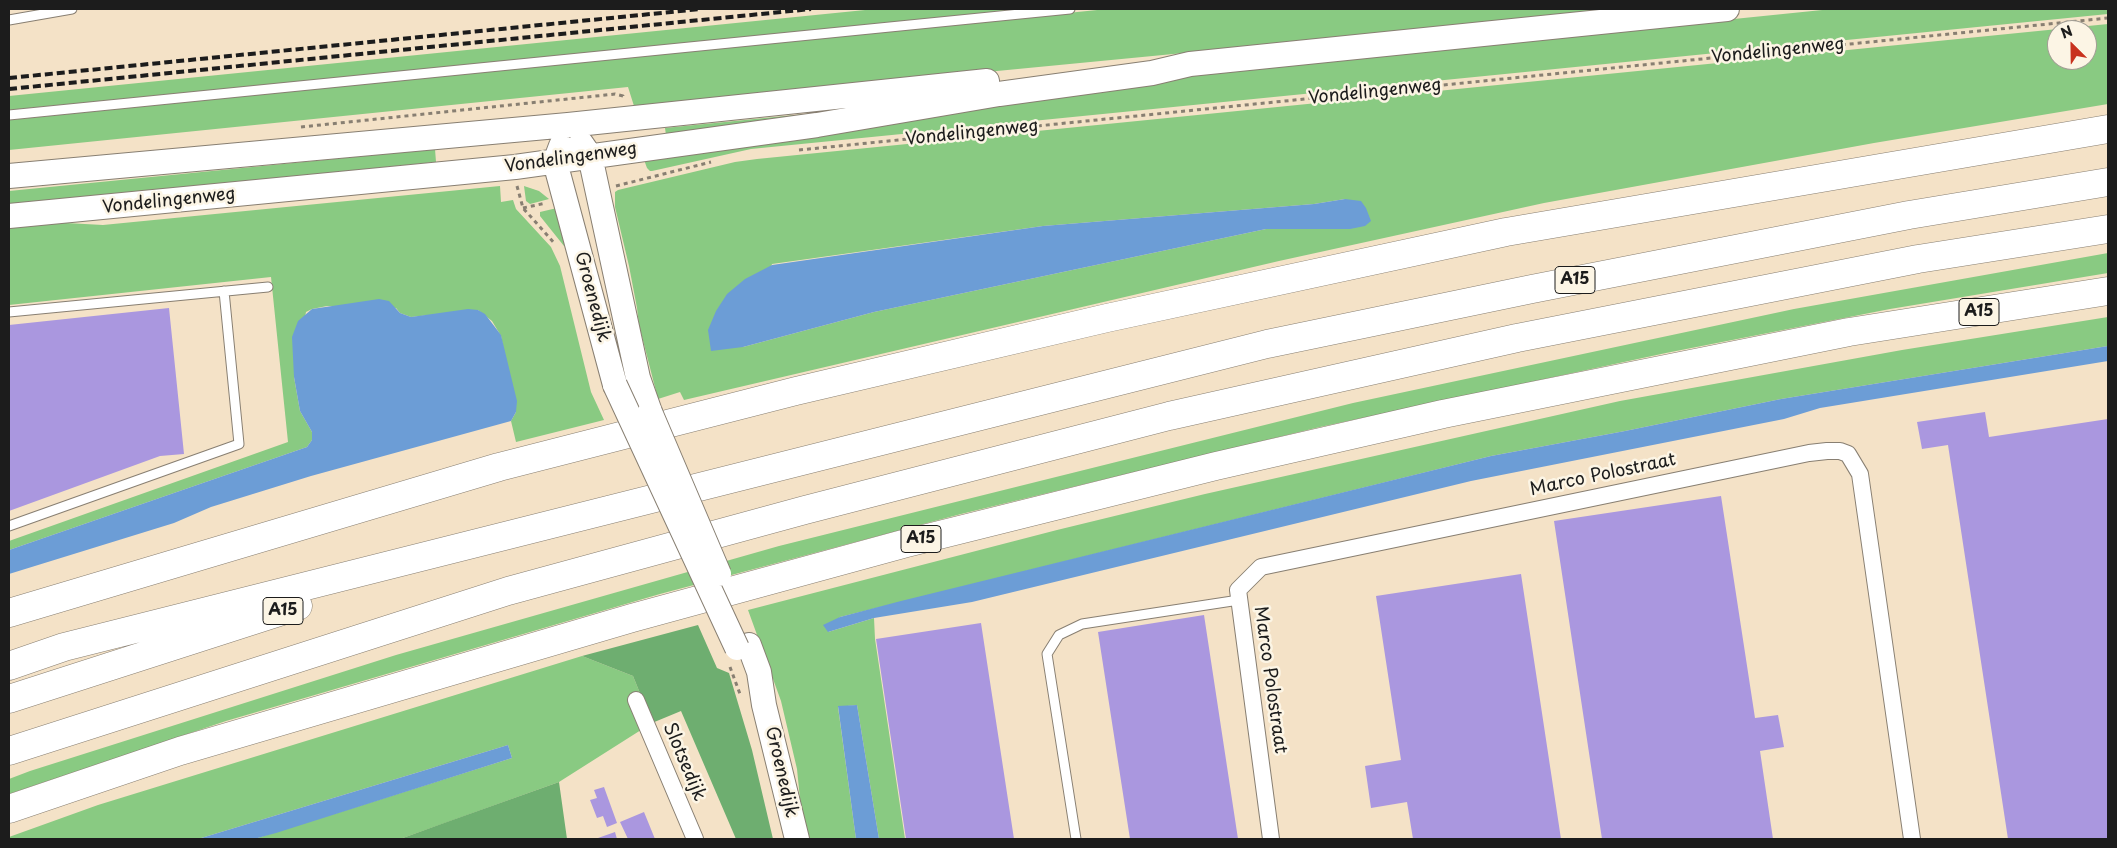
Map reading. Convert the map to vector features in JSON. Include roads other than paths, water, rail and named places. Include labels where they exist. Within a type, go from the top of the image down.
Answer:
[{"type":"highway","points":[[9,613],[499,467],[796,391],[1107,318],[1506,232],[2108,129]]},
{"type":"highway","name":"A15","points":[[9,666],[64,647],[1267,344],[1522,291],[1908,215],[2108,182]]},
{"type":"highway","points":[[9,751],[508,591],[805,510],[1168,416],[1517,338],[1918,259],[2108,229]]},
{"type":"highway","name":"A15","points":[[9,809],[180,751],[632,618],[903,544],[1216,466],[1443,414],[1850,332],[2108,292]]},
{"type":"highway","name":"A15","points":[[9,699],[557,522]]},
{"type":"main road","name":"Vondelingenweg","points":[[9,216],[555,162],[632,149],[817,125],[989,96],[1152,72],[1190,64],[1727,9]]},
{"type":"main road","name":"Vondelingenweg","points":[[9,176],[568,125],[907,90],[1151,62],[1190,64]]},
{"type":"main road","name":"Groenedijk","points":[[568,125],[590,156],[638,378],[743,646],[750,679],[764,705],[797,839]]},
{"type":"main road","points":[[555,162],[568,125]]},
{"type":"main road","points":[[600,202],[610,174],[632,149]]},
{"type":"main road","name":"Groenedijk","points":[[555,162],[615,385],[743,646]]},
{"type":"street","name":"Marco Polostraat","points":[[1271,839],[1238,590],[1261,568],[1809,452],[1840,451],[1848,454],[1860,474],[1912,839]]},
{"type":"street","name":"Slotsedijk","points":[[636,700],[694,839]]},
{"type":"lane","points":[[9,20],[72,9]]},
{"type":"lane","points":[[9,115],[1070,9]]},
{"type":"lane","points":[[9,312],[268,287]]},
{"type":"lane","points":[[9,526],[239,444],[224,291]]},
{"type":"lane","points":[[1076,839],[1047,654],[1059,635],[1082,624],[1239,600]]},
{"type":"water","points":[[1345,199],[1361,201],[1371,221],[1365,226],[1350,229],[1266,229],[874,312],[743,347],[711,351],[708,330],[716,311],[727,294],[745,279],[772,265],[1043,226],[1314,204]]},
{"type":"water","points":[[379,299],[389,301],[400,313],[411,317],[468,309],[478,310],[485,314],[501,335],[517,401],[516,412],[511,421],[311,476],[211,507],[174,523],[9,574],[9,550],[307,447],[312,440],[312,432],[300,411],[294,377],[292,337],[298,321],[312,309]]},
{"type":"water","points":[[2108,346],[2108,361],[1820,408],[1784,419],[1471,481],[972,602],[874,618],[828,632],[823,625],[840,617],[901,601],[1491,456],[1781,399]]},
{"type":"water","points":[[857,705],[879,839],[856,839],[838,706]]},
{"type":"water","points":[[508,745],[512,758],[276,833],[254,839],[198,839]]},
{"type":"railway","points":[[9,78],[701,9]]},
{"type":"railway","points":[[9,89],[811,9]]}]
